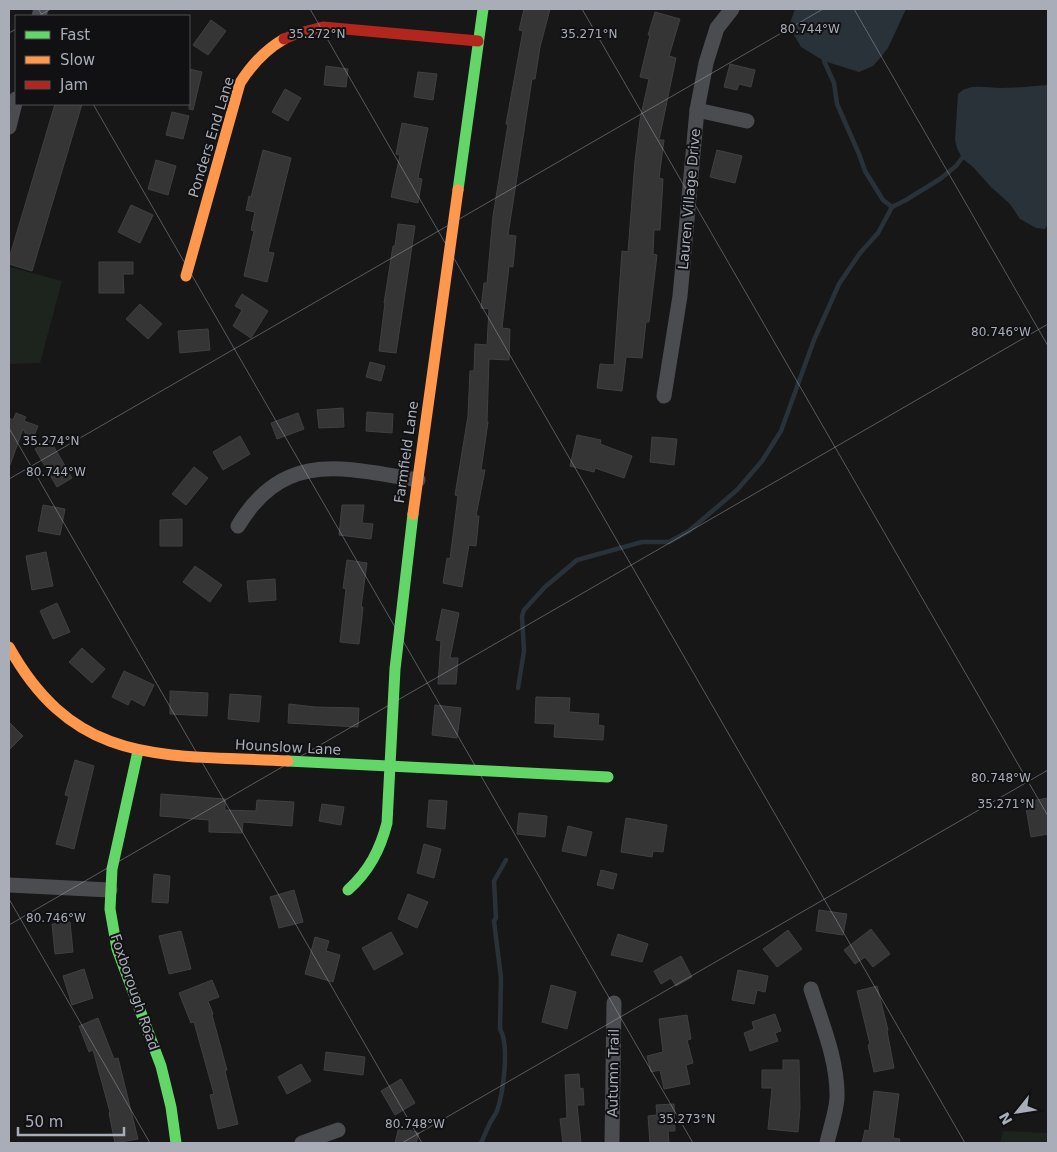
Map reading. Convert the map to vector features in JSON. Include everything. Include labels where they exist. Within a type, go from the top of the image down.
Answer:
[{"type":"street","name":"Farmfield Lane","points":[[348,890],[358,882],[370,867],[384,835],[389,803],[399,629],[483,9]]},
{"type":"street","name":"Lauren Village Drive","points":[[664,396],[680,296],[697,110],[706,63],[717,28],[732,9]]},
{"type":"street","name":"Ponders End Lane","points":[[186,276],[240,83],[249,68],[262,54],[283,39],[302,31],[322,27],[478,41]]},
{"type":"street","points":[[9,127],[15,104]]},
{"type":"street","points":[[697,110],[747,121]]},
{"type":"street","points":[[238,526],[246,513],[267,490],[298,473],[342,468],[418,480]]},
{"type":"street","name":"Hounslow Lane","points":[[9,648],[30,683],[45,701],[64,717],[85,730],[111,742],[138,751],[186,756],[526,775],[608,776]]},
{"type":"street","name":"Foxborough Road","points":[[138,751],[112,869],[110,909],[116,943],[161,1066],[171,1107],[176,1143]]},
{"type":"street","points":[[9,885],[110,890]]},
{"type":"street","points":[[811,989],[836,1078],[837,1100],[827,1143]]},
{"type":"street","name":"Autumn Trail","points":[[612,1143],[614,1004]]},
{"type":"street","points":[[302,1143],[338,1130]]},
{"type":"shaded area","points":[[795,9],[906,9],[888,48],[873,66],[859,72],[824,61],[801,47],[789,26]]},
{"type":"shaded area","points":[[1048,85],[1048,224],[1045,229],[1036,228],[1020,219],[1010,204],[962,158],[955,140],[958,94],[967,88]]},
{"type":"shaded area","points":[[9,267],[62,281],[40,363],[9,364]]},
{"type":"shaded area","points":[[1003,1131],[1048,1133],[1048,1143],[1000,1143]]},
{"type":"building","points":[[524,9],[550,9],[540,47],[535,79],[532,79],[508,235],[516,236],[513,267],[509,266],[502,328],[510,329],[509,360],[489,359],[488,422],[481,470],[485,470],[476,516],[479,516],[476,546],[469,545],[462,587],[443,583],[447,558],[450,559],[458,496],[455,495],[468,416],[470,371],[474,371],[475,344],[487,345],[489,309],[481,308],[484,283],[487,283],[493,216],[508,124],[506,124],[523,31],[519,30]]},
{"type":"building","points":[[655,12],[680,19],[669,56],[676,58],[659,140],[664,140],[659,178],[663,179],[660,230],[654,230],[653,254],[657,255],[649,322],[646,322],[642,358],[626,357],[622,391],[597,388],[600,364],[614,365],[622,251],[628,252],[635,161],[640,120],[649,79],[640,77],[650,35],[648,35]]},
{"type":"building","points":[[211,20],[226,31],[208,55],[193,45]]},
{"type":"building","points":[[730,64],[755,70],[751,87],[739,84],[737,90],[724,87]]},
{"type":"building","points":[[326,66],[348,69],[346,87],[324,85]]},
{"type":"building","points":[[190,69],[202,72],[193,110],[189,109]]},
{"type":"building","points":[[418,72],[437,74],[433,100],[414,97]]},
{"type":"building","points":[[285,89],[301,98],[288,121],[272,112]]},
{"type":"building","points":[[55,105],[82,105],[32,271],[9,264]]},
{"type":"building","points":[[172,112],[189,116],[183,139],[166,135]]},
{"type":"building","points":[[402,123],[428,128],[418,178],[422,179],[418,203],[391,197],[400,155],[396,154]]},
{"type":"building","points":[[263,150],[291,158],[268,252],[274,253],[267,282],[244,276],[254,231],[251,230],[255,212],[246,210]]},
{"type":"building","points":[[717,150],[742,156],[735,183],[710,177]]},
{"type":"building","points":[[156,160],[176,166],[168,195],[148,189]]},
{"type":"building","points":[[131,205],[153,215],[140,243],[118,232]]},
{"type":"building","points":[[398,224],[415,226],[396,353],[379,351],[384,303]]},
{"type":"building","points":[[99,262],[133,262],[133,274],[123,274],[124,293],[99,293]]},
{"type":"building","points":[[242,294],[268,311],[251,338],[233,326],[242,310],[235,306]]},
{"type":"building","points":[[140,304],[162,324],[148,339],[126,319]]},
{"type":"building","points":[[208,329],[210,350],[180,353],[178,331]]},
{"type":"building","points":[[370,362],[385,366],[381,381],[366,377]]},
{"type":"building","points":[[343,408],[344,427],[319,428],[317,410]]},
{"type":"building","points":[[367,412],[393,414],[392,433],[366,431]]},
{"type":"building","points":[[16,413],[26,417],[24,421],[38,426],[31,443],[23,429],[10,465],[9,418],[13,420]]},
{"type":"building","points":[[298,413],[304,429],[277,439],[271,423]]},
{"type":"building","points":[[577,435],[601,440],[600,444],[632,456],[624,478],[595,468],[594,472],[570,466]]},
{"type":"building","points":[[240,436],[250,454],[223,470],[213,452]]},
{"type":"building","points":[[652,437],[677,439],[674,465],[650,462]]},
{"type":"building","points":[[50,440],[72,478],[57,487],[35,449]]},
{"type":"building","points":[[194,467],[208,478],[186,505],[172,494]]},
{"type":"building","points":[[43,505],[65,509],[60,535],[38,531]]},
{"type":"building","points":[[342,505],[364,505],[362,523],[373,524],[371,539],[339,535]]},
{"type":"building","points":[[182,519],[182,546],[160,546],[160,520]]},
{"type":"building","points":[[46,552],[53,586],[32,590],[26,556]]},
{"type":"building","points":[[347,560],[367,563],[361,607],[363,607],[359,644],[340,642],[346,589],[343,588]]},
{"type":"building","points":[[195,566],[222,585],[210,602],[183,582]]},
{"type":"building","points":[[275,579],[276,600],[249,602],[247,581]]},
{"type":"building","points":[[57,603],[70,632],[53,639],[40,611]]},
{"type":"building","points":[[442,609],[459,613],[450,658],[458,658],[456,684],[438,684],[441,641],[436,640]]},
{"type":"building","points":[[82,648],[105,669],[92,683],[69,662]]},
{"type":"building","points":[[124,671],[154,685],[144,706],[131,699],[128,705],[112,697]]},
{"type":"building","points":[[170,691],[208,693],[207,716],[170,714]]},
{"type":"building","points":[[230,694],[261,696],[259,722],[228,719]]},
{"type":"building","points":[[536,697],[570,698],[569,712],[599,714],[598,725],[604,726],[603,740],[554,737],[555,724],[535,723]]},
{"type":"building","points":[[289,704],[315,707],[359,708],[358,727],[288,723]]},
{"type":"building","points":[[435,705],[461,708],[457,738],[432,735]]},
{"type":"building","points":[[9,722],[23,736],[9,750]]},
{"type":"building","points":[[75,760],[94,766],[74,849],[56,844],[69,796],[65,795]]},
{"type":"building","points":[[161,794],[225,799],[225,810],[256,811],[257,800],[294,802],[292,826],[243,822],[242,833],[209,832],[209,820],[160,816]]},
{"type":"building","points":[[1048,798],[1048,834],[1031,837],[1025,802]]},
{"type":"building","points":[[429,800],[447,801],[445,829],[427,827]]},
{"type":"building","points":[[322,804],[344,807],[341,825],[319,821]]},
{"type":"building","points":[[519,813],[547,816],[545,837],[517,834]]},
{"type":"building","points":[[626,818],[667,825],[663,852],[653,851],[652,857],[621,852]]},
{"type":"building","points":[[568,826],[592,832],[586,856],[562,851]]},
{"type":"building","points":[[424,844],[441,849],[434,878],[417,873]]},
{"type":"building","points":[[601,870],[617,874],[613,889],[597,885]]},
{"type":"building","points":[[154,874],[170,876],[168,903],[152,902]]},
{"type":"building","points":[[294,890],[303,922],[279,928],[270,897]]},
{"type":"building","points":[[408,894],[428,902],[417,928],[398,919]]},
{"type":"building","points":[[819,910],[847,914],[843,935],[816,931]]},
{"type":"building","points":[[70,922],[73,952],[55,954],[52,924]]},
{"type":"building","points":[[871,929],[890,954],[873,967],[865,957],[855,964],[844,950]]},
{"type":"building","points":[[788,930],[802,949],[777,967],[763,949]]},
{"type":"building","points":[[181,931],[191,969],[169,974],[159,936]]},
{"type":"building","points":[[391,932],[403,954],[374,970],[362,948]]},
{"type":"building","points":[[618,934],[648,944],[642,962],[611,955]]},
{"type":"building","points":[[315,937],[329,941],[326,951],[340,955],[333,982],[305,974]]},
{"type":"building","points":[[681,956],[692,977],[676,986],[671,978],[661,984],[654,971]]},
{"type":"building","points":[[84,969],[93,998],[72,1005],[63,976]]},
{"type":"building","points":[[738,970],[768,976],[765,992],[757,990],[754,1004],[732,1000]]},
{"type":"building","points":[[212,980],[219,997],[208,1001],[227,1070],[225,1071],[238,1124],[218,1129],[210,1095],[214,1094],[194,1022],[191,1023],[179,993]]},
{"type":"building","points":[[551,985],[576,992],[567,1029],[542,1022]]},
{"type":"building","points":[[877,986],[888,1030],[894,1068],[874,1072],[868,1045],[870,1044],[857,991]]},
{"type":"building","points":[[775,1014],[781,1031],[775,1033],[778,1041],[750,1051],[744,1033],[754,1029],[752,1022]]},
{"type":"building","points":[[687,1015],[691,1039],[687,1040],[693,1063],[686,1065],[690,1084],[664,1089],[660,1070],[651,1072],[647,1056],[663,1052],[659,1019]]},
{"type":"building","points":[[98,1018],[114,1059],[118,1058],[138,1139],[115,1143],[110,1112],[93,1050],[89,1052],[79,1026]]},
{"type":"building","points":[[326,1052],[365,1057],[363,1075],[324,1070]]},
{"type":"building","points":[[783,1060],[799,1060],[800,1108],[798,1132],[768,1129],[772,1088],[762,1088],[762,1070],[783,1070]]},
{"type":"building","points":[[301,1064],[311,1081],[287,1094],[278,1077]]},
{"type":"building","points":[[579,1074],[580,1089],[583,1088],[584,1105],[577,1105],[581,1143],[563,1143],[560,1119],[567,1118],[565,1075]]},
{"type":"building","points":[[401,1079],[415,1103],[395,1115],[381,1091]]},
{"type":"building","points":[[874,1091],[899,1094],[893,1138],[900,1139],[899,1143],[862,1143],[865,1130],[869,1131]]},
{"type":"building","points":[[674,1104],[675,1131],[668,1131],[669,1143],[650,1143],[648,1116],[657,1115],[656,1105]]},
{"type":"building","points":[[399,1127],[419,1133],[416,1143],[395,1143]]},
{"type":"waterway","points":[[826,56],[824,61],[834,83],[837,104],[865,171],[883,200],[892,207]]},
{"type":"waterway","points":[[518,688],[524,651],[522,616],[524,610],[545,587],[577,560],[642,542],[669,542],[689,531],[737,490],[762,461],[781,431],[814,340],[839,284],[860,253],[878,233],[892,207],[940,179],[956,166],[962,158],[967,157]]},
{"type":"waterway","points":[[481,1143],[497,1111],[504,1070],[505,1046],[500,1029],[501,978],[494,921],[496,918],[494,881],[506,860]]},
{"type":"traffic: fast","points":[[458,190],[483,9]]},
{"type":"traffic: fast","points":[[348,890],[368,868],[381,842],[387,823],[395,669],[413,514]]},
{"type":"traffic: fast","points":[[138,751],[112,869],[110,909],[117,949],[161,1066],[171,1107],[176,1143]]},
{"type":"traffic: fast","points":[[288,761],[608,777]]},
{"type":"traffic: slow","points":[[186,276],[240,83],[259,58],[284,39]]},
{"type":"traffic: slow","points":[[413,514],[458,190]]},
{"type":"traffic: slow","points":[[9,647],[36,687],[64,715],[95,735],[128,747],[164,754],[288,761]]},
{"type":"traffic: jam","points":[[284,39],[323,27],[478,41]]}]
